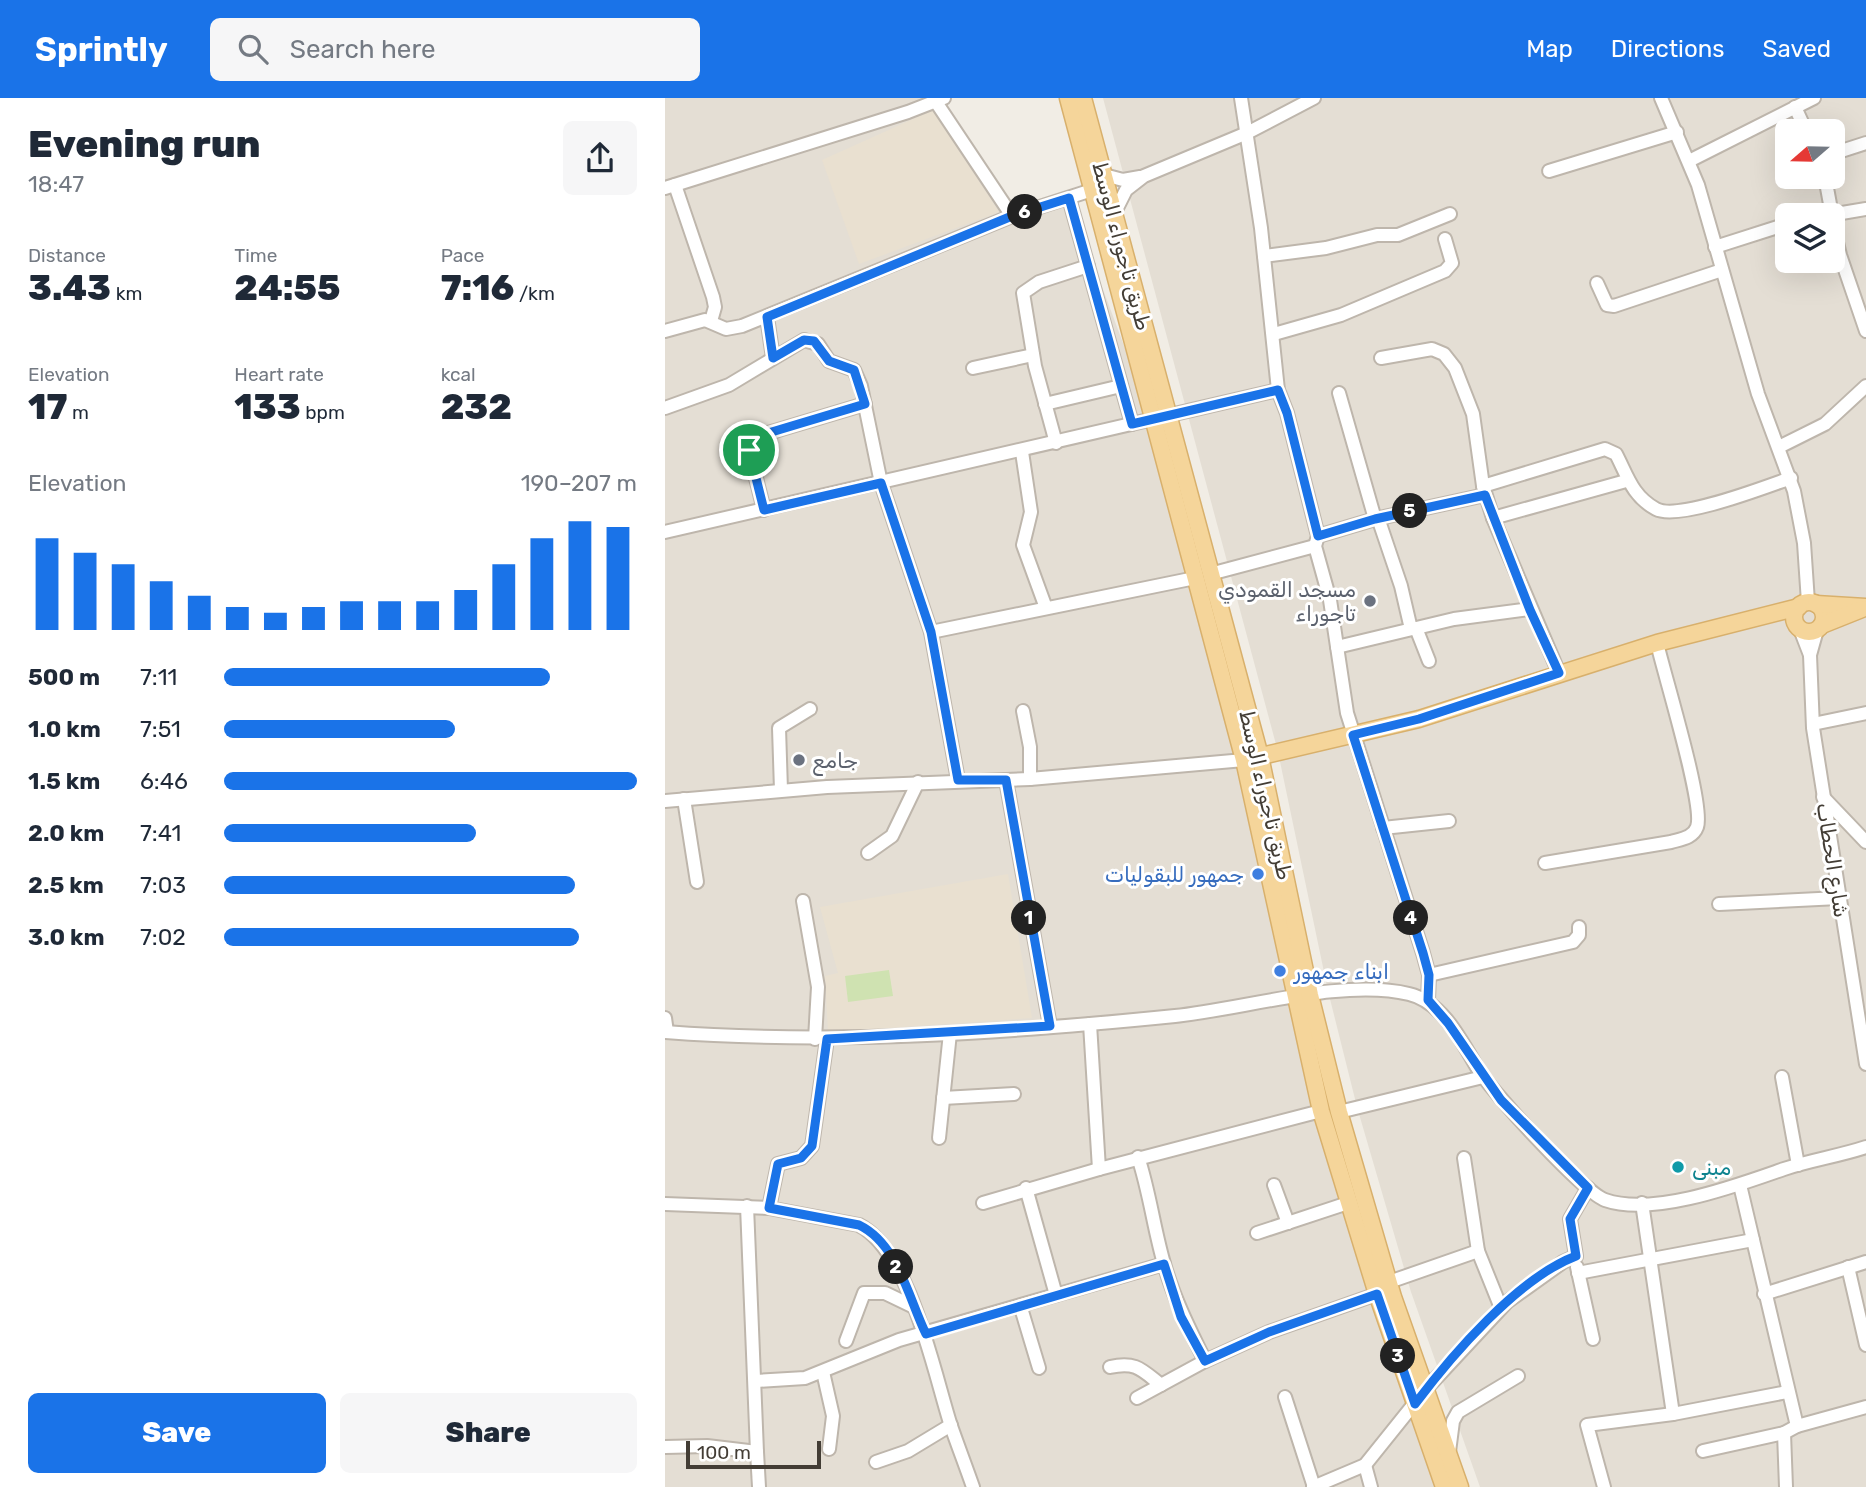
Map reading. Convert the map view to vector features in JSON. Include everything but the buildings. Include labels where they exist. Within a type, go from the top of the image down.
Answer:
[{"type":"main road","points":[[1069,98],[1092,190],[1160,419]]},
{"type":"main road","name":"طريق تاجوراء الوسط","points":[[1083,98],[1114,214],[1160,419],[1252,758],[1302,996],[1389,1282],[1460,1487]]},
{"type":"main road","points":[[1252,758],[1419,719],[1657,643],[1808,604],[1866,608]]},
{"type":"main road","points":[[1798,626],[1795,615],[1808,604]]},
{"type":"main road","points":[[1808,604],[1823,613],[1820,627]]},
{"type":"main road","points":[[1756,619],[1798,626],[1809,632],[1866,608]]},
{"type":"main road","points":[[1302,996],[1321,1111],[1377,1294],[1444,1487]]},
{"type":"street","points":[[1241,98],[1274,334],[1278,390],[1287,413],[1317,541],[1343,693],[1353,735],[1429,975],[1428,1000]]},
{"type":"street","points":[[1104,175],[1123,180],[1144,176],[1247,133],[1314,98]]},
{"type":"street","points":[[1661,98],[1689,161],[1758,394],[1790,478],[1804,543],[1808,604]]},
{"type":"street","points":[[1689,161],[1814,98]]},
{"type":"street","points":[[711,321],[715,307],[713,297],[670,187],[933,101],[1012,216]]},
{"type":"street","points":[[1795,107],[1800,119]]},
{"type":"street","points":[[1549,171],[1677,132]]},
{"type":"street","points":[[1845,150],[1866,143]]},
{"type":"street","points":[[1114,214],[1126,190],[1144,176]]},
{"type":"street","points":[[665,331],[700,321],[711,321],[732,328],[767,317],[1012,216],[1092,190]]},
{"type":"street","points":[[1069,198],[1132,424]]},
{"type":"street","points":[[1845,213],[1866,209]]},
{"type":"street","points":[[1264,256],[1326,248],[1377,235],[1398,235],[1450,214]]},
{"type":"street","points":[[1715,247],[1775,228]]},
{"type":"street","points":[[1274,334],[1341,316],[1445,271],[1452,263],[1445,239]]},
{"type":"street","points":[[1056,443],[1033,355],[1023,293],[1039,282],[1089,266]]},
{"type":"street","points":[[1597,283],[1607,304],[1614,306],[1722,270]]},
{"type":"street","points":[[1845,270],[1866,331]]},
{"type":"street","points":[[767,317],[773,358]]},
{"type":"street","points":[[665,408],[729,385],[804,340],[814,341],[829,361],[854,370],[865,404],[881,483],[931,632],[958,780]]},
{"type":"street","points":[[1381,358],[1432,349],[1449,359],[1460,377],[1473,414],[1484,491],[1493,518],[1559,673]]},
{"type":"street","points":[[973,368],[1033,355]]},
{"type":"street","points":[[1045,404],[1121,386]]},
{"type":"street","points":[[1779,447],[1832,419],[1866,386]]},
{"type":"street","points":[[665,532],[1023,452],[1278,390]]},
{"type":"street","points":[[1339,393],[1377,519],[1414,629],[1429,661]]},
{"type":"street","points":[[764,510],[749,450],[755,437],[865,404]]},
{"type":"street","points":[[931,632],[1202,576],[1317,541],[1377,519],[1484,491],[1605,449],[1616,454],[1626,481],[1658,510],[1673,512],[1790,478]]},
{"type":"street","points":[[1023,452],[1031,512],[1023,545],[1046,608]]},
{"type":"street","points":[[1493,518],[1626,481]]},
{"type":"street","points":[[1337,648],[1454,619],[1530,610]]},
{"type":"street","name":"شارع الحطاب","points":[[1798,626],[1810,655],[1813,724],[1866,1064]]},
{"type":"street","name":"شارع الحطاب","points":[[1810,655],[1820,627]]},
{"type":"street","points":[[1545,863],[1671,842],[1685,838],[1697,829],[1699,820],[1693,785],[1657,643]]},
{"type":"street","points":[[781,790],[779,728],[810,709]]},
{"type":"street","points":[[1023,711],[1030,747],[1030,779]]},
{"type":"street","points":[[1813,724],[1866,713]]},
{"type":"street","points":[[665,801],[781,790],[958,780],[1030,779],[1252,758]]},
{"type":"street","points":[[1006,780],[1050,1026]]},
{"type":"street","points":[[868,853],[892,835],[918,782]]},
{"type":"street","points":[[1823,797],[1861,830],[1866,842]]},
{"type":"street","points":[[684,799],[697,882]]},
{"type":"street","points":[[1383,828],[1449,821]]},
{"type":"street","points":[[1719,904],[1839,898]]},
{"type":"street","points":[[769,1208],[778,1164],[801,1158],[812,1146],[821,1039],[818,987],[803,901]]},
{"type":"street","points":[[1429,975],[1573,942],[1579,935],[1579,927]]},
{"type":"street","points":[[665,1018],[666,1032],[821,1039],[1090,1024],[1207,1012],[1302,996],[1381,991],[1408,993],[1428,1000],[1448,1023],[1501,1100],[1602,1199],[1642,1203],[1669,1202],[1741,1185],[1798,1165],[1866,1147]]},
{"type":"street","points":[[1090,1024],[1099,1169]]},
{"type":"street","points":[[939,1138],[950,1033]]},
{"type":"street","points":[[1339,1112],[1483,1077]]},
{"type":"street","points":[[1782,1077],[1798,1165]]},
{"type":"street","points":[[943,1098],[1014,1094]]},
{"type":"street","points":[[983,1202],[1138,1157],[1321,1111]]},
{"type":"street","points":[[1138,1157],[1149,1190],[1164,1264],[1181,1317],[1205,1361]]},
{"type":"street","points":[[1464,1158],[1478,1251],[1501,1308]]},
{"type":"street","points":[[1274,1185],[1288,1223]]},
{"type":"street","points":[[1741,1185],[1764,1294],[1797,1426]]},
{"type":"street","points":[[1026,1188],[1056,1295]]},
{"type":"street","points":[[1588,1188],[1570,1219],[1578,1273],[1593,1339]]},
{"type":"street","points":[[1257,1233],[1348,1203]]},
{"type":"street","points":[[1642,1203],[1648,1261],[1673,1415]]},
{"type":"street","points":[[665,1204],[769,1208],[859,1225],[871,1231],[893,1258],[926,1334],[951,1425],[973,1487]]},
{"type":"street","points":[[747,1206],[759,1487]]},
{"type":"street","points":[[1578,1273],[1753,1240]]},
{"type":"street","points":[[1389,1282],[1478,1251]]},
{"type":"street","points":[[1285,1397],[1314,1487],[1365,1465],[1426,1389],[1501,1308],[1520,1290],[1576,1256]]},
{"type":"street","points":[[1764,1294],[1866,1262]]},
{"type":"street","points":[[756,1381],[805,1378],[899,1340],[1021,1308],[1056,1295],[1164,1264]]},
{"type":"street","points":[[1848,1267],[1865,1341]]},
{"type":"street","points":[[846,1341],[865,1293],[885,1293],[912,1306]]},
{"type":"street","points":[[1137,1398],[1205,1361],[1269,1332],[1377,1294]]},
{"type":"street","points":[[1021,1308],[1039,1368]]},
{"type":"street","points":[[1110,1367],[1126,1363],[1142,1367],[1161,1385]]},
{"type":"street","points":[[823,1372],[833,1416],[829,1449]]},
{"type":"street","points":[[1449,1456],[1453,1421],[1458,1412],[1518,1376]]},
{"type":"street","points":[[1599,1486],[1586,1426],[1673,1415],[1787,1392]]},
{"type":"street","points":[[1703,1451],[1784,1433],[1797,1426],[1866,1407]]},
{"type":"street","points":[[876,1462],[908,1451],[951,1425]]},
{"type":"street","points":[[1784,1433],[1786,1487]]},
{"type":"street","points":[[665,1447],[708,1446],[757,1452]]},
{"type":"street","points":[[1365,1465],[1371,1487]]},
{"type":"shaded area","points":[[665,98],[944,98],[936,102],[1012,215],[1069,198],[1152,421],[1244,760],[1294,996],[1444,1487],[665,1487]]},
{"type":"shaded area","points":[[1103,98],[1866,98],[1866,1487],[1480,1487],[1411,1292],[1357,1107],[1328,991],[1278,752]]},
{"type":"shaded area","points":[[933,110],[999,212],[859,264],[822,160]]},
{"type":"shaded area","points":[[1008,874],[1032,1018],[828,1032],[825,976],[838,973],[820,907]]},
{"type":"green space","points":[[889,970],[893,996],[848,1002],[845,976]]},
{"type":"place","name":"مسجد القمودي تاجوراء","points":[[1370,601]]},
{"type":"place","name":"جامع","points":[[799,760]]},
{"type":"place","name":"جمهور للبقوليات","points":[[1258,874]]},
{"type":"place","name":"ابناء جمهور","points":[[1280,971]]},
{"type":"place","name":"مبنى","points":[[1678,1167]]},
{"type":"route","points":[[1069,198],[1132,424],[1278,390],[1287,413],[1318,536],[1375,519],[1485,495],[1530,610],[1559,673],[1419,719],[1353,735],[1423,953],[1430,983],[1428,1000],[1448,1023],[1501,1100],[1588,1188],[1571,1214],[1569,1223],[1576,1256],[1520,1290],[1415,1404],[1377,1294],[1269,1332],[1205,1361],[1181,1317],[1164,1264],[1118,1280],[1056,1295],[1021,1308],[926,1334],[893,1258],[871,1231],[859,1225],[769,1208],[778,1164],[781,1161],[801,1158],[812,1146],[827,1039],[1050,1026],[1006,780],[958,780],[948,712],[931,632],[881,483],[764,510],[749,450],[755,437],[865,404],[854,370],[829,361],[814,341],[804,340],[773,358],[767,317],[1012,216],[1069,198]]}]
